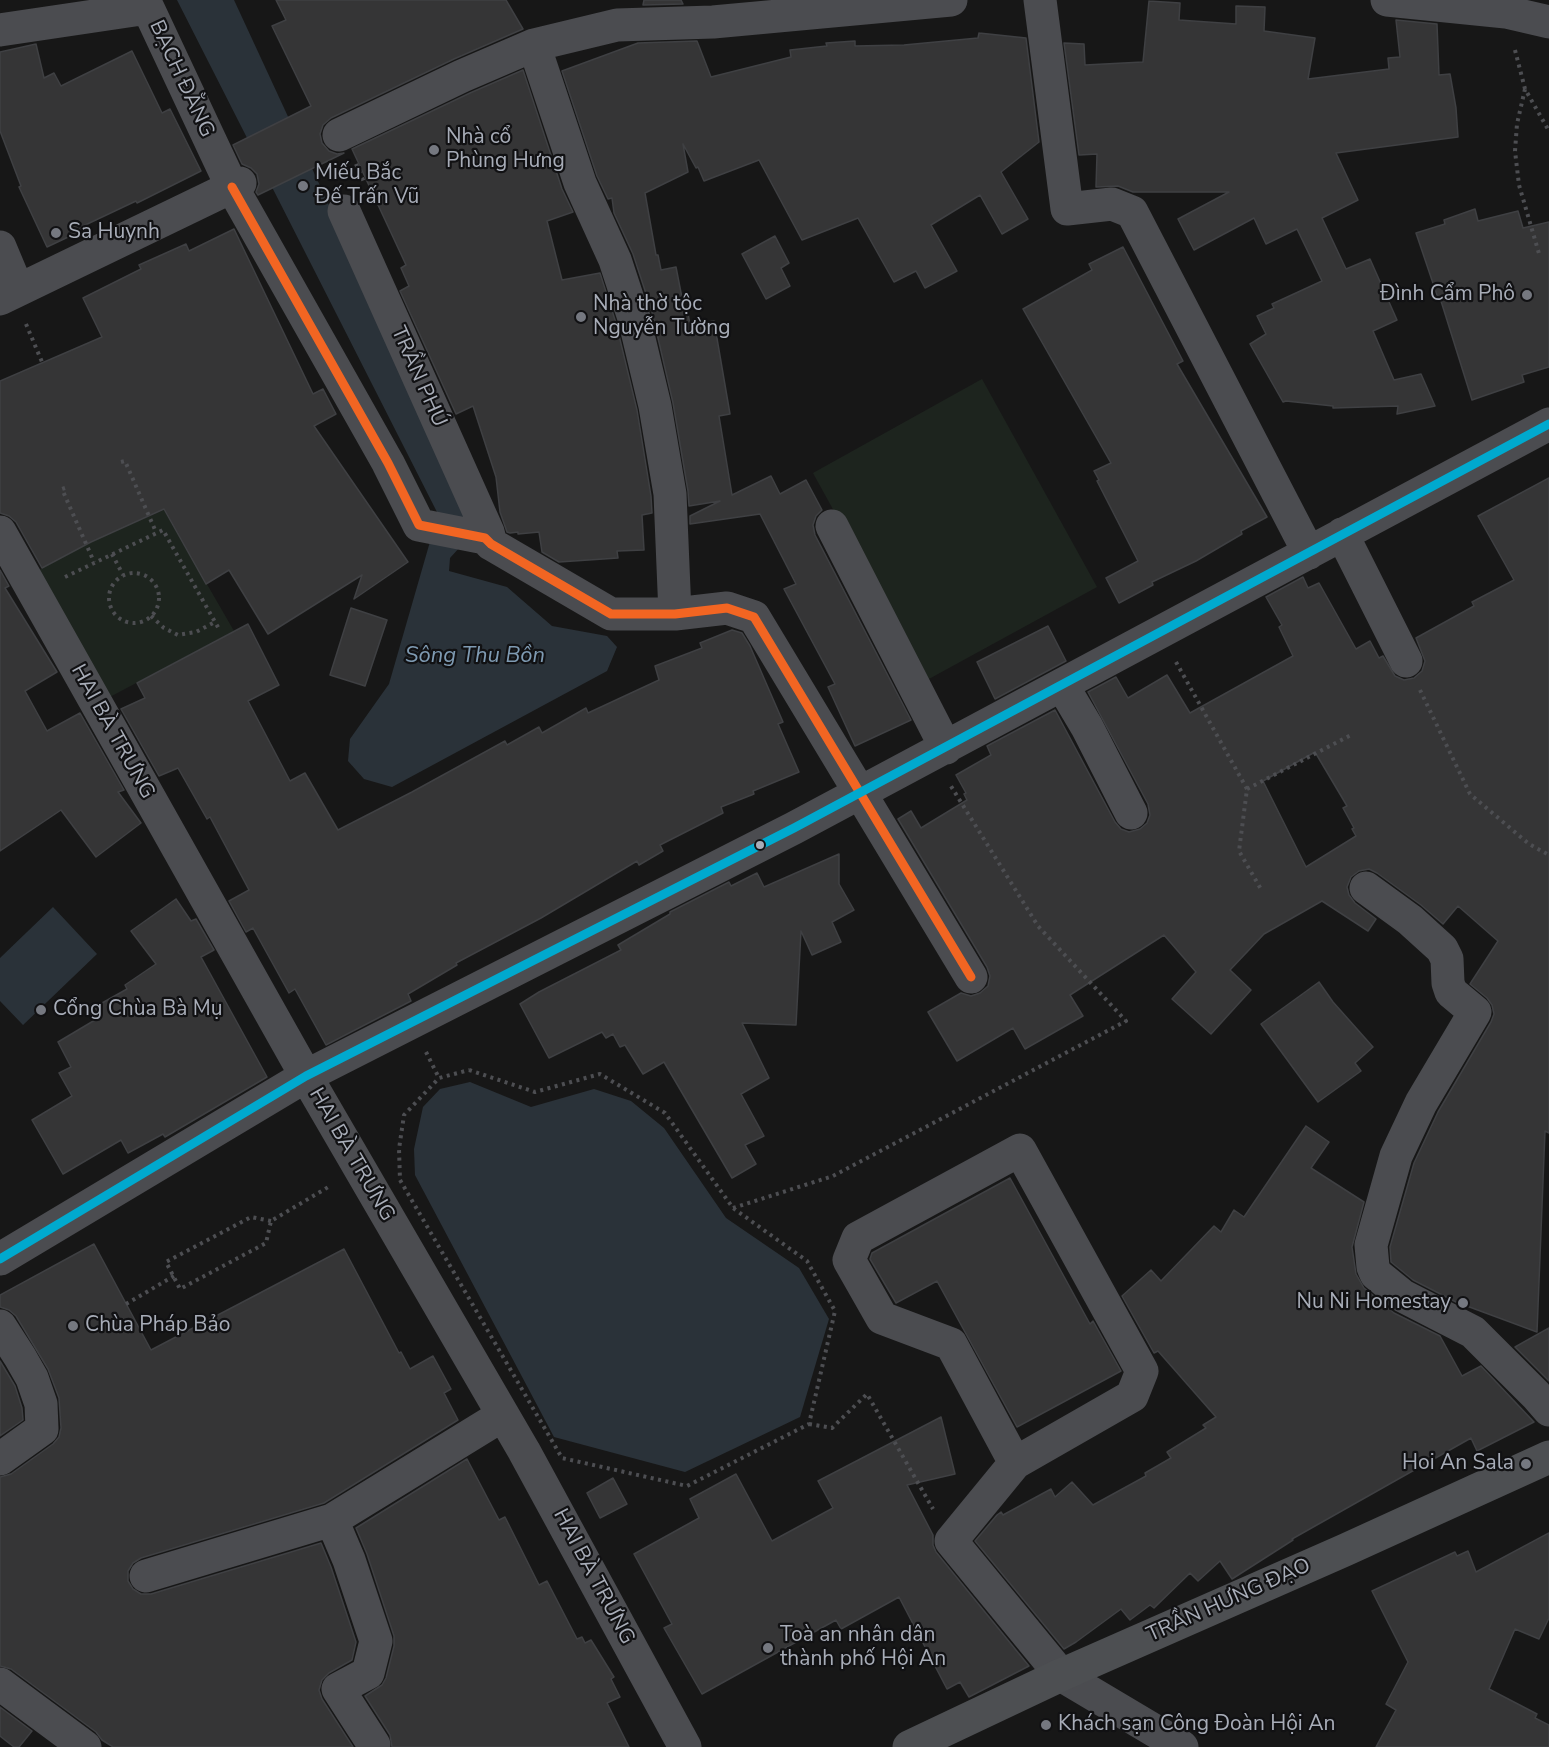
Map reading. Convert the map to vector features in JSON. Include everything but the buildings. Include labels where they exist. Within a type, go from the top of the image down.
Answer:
[{"type":"main road","name":"TRẦN HƯNG ĐẠO","points":[[909,1747],[1061,1675],[1549,1457]]},
{"type":"street","points":[[339,135],[462,76],[534,45],[617,24],[713,22],[951,0]]},
{"type":"street","points":[[1040,0],[1067,209],[1112,204],[1132,212],[1309,552]]},
{"type":"street","points":[[1387,0],[1506,12],[1549,22]]},
{"type":"street","name":"BẠCH ĐẰNG","points":[[0,30],[148,8],[236,185]]},
{"type":"street","points":[[534,45],[580,183],[615,260],[634,318],[655,406],[670,494],[675,614]]},
{"type":"street","points":[[0,247],[9,294],[236,185],[388,463],[419,525],[488,541],[612,614],[675,614],[727,608],[754,617],[971,977]]},
{"type":"street","name":"TRẦN PHÚ","points":[[344,211],[488,532],[488,541]]},
{"type":"street","points":[[0,1259],[306,1076],[794,828],[1549,424]]},
{"type":"street","points":[[832,526],[938,752]]},
{"type":"street","name":"HAI BÀ TRƯNG","points":[[0,532],[306,1076],[503,1415],[685,1747]]},
{"type":"street","points":[[1342,534],[1406,661]]},
{"type":"street","points":[[1062,685],[1087,727],[1131,813]]},
{"type":"street","points":[[1366,888],[1410,920],[1442,949],[1447,959],[1448,983],[1451,992],[1475,1012],[1421,1103],[1396,1156],[1371,1245],[1372,1267],[1376,1274],[1402,1296],[1473,1332],[1549,1410]]},
{"type":"street","points":[[1015,1463],[951,1344],[882,1318],[849,1260],[858,1238],[1020,1150],[1142,1371],[1132,1396],[1015,1463],[951,1541],[1061,1675],[1182,1747]]},
{"type":"street","points":[[0,1326],[32,1378],[41,1404],[42,1429],[0,1459]]},
{"type":"street","points":[[146,1576],[332,1520],[503,1415]]},
{"type":"street","points":[[332,1520],[353,1571],[376,1641],[368,1673],[338,1689],[374,1745]]},
{"type":"street","points":[[0,1684],[85,1747]]},
{"type":"path","points":[[1506,12],[1525,89],[1549,131]]},
{"type":"path","points":[[1525,89],[1517,124],[1515,151],[1519,186],[1540,257]]},
{"type":"path","points":[[121,462],[125,461],[156,532]]},
{"type":"path","points":[[65,488],[62,489],[94,562]]},
{"type":"path","points":[[63,577],[163,530],[219,629]]},
{"type":"path","points":[[112,554],[123,576]]},
{"type":"path","points":[[139,574],[153,582],[158,605],[151,616],[140,622],[124,621],[112,610],[109,594],[112,586],[123,576],[139,574]]},
{"type":"path","points":[[151,616],[164,628],[178,635],[196,632],[215,622]]},
{"type":"path","points":[[1159,633],[1247,789],[1239,851],[1262,891]]},
{"type":"path","points":[[1406,661],[1470,794],[1529,844],[1549,855]]},
{"type":"path","points":[[1247,789],[1351,735]]},
{"type":"path","points":[[733,1208],[833,1176],[1126,1021],[1038,926],[938,752]]},
{"type":"path","points":[[809,1424],[835,1311],[807,1262],[733,1208],[665,1113],[600,1074],[535,1092],[469,1070],[439,1078],[404,1115],[399,1149],[400,1180],[562,1458],[687,1486],[809,1424],[832,1428],[867,1394],[951,1541]]},
{"type":"path","points":[[272,1221],[266,1242],[180,1289],[166,1262],[251,1217],[272,1221],[359,1169]]},
{"type":"path","points":[[126,1304],[174,1276]]},
{"type":"shaded area","points":[[982,379],[1097,587],[927,680],[813,473]]},
{"type":"shaded area","points":[[164,510],[234,631],[106,699],[35,572],[89,543]]},
{"type":"water","name":"Sông Thu Bồn","points":[[177,0],[234,0],[478,527],[450,558],[449,571],[507,587],[552,626],[607,636],[617,647],[607,671],[392,787],[364,779],[348,761],[350,739],[389,684],[438,514]]},
{"type":"water","points":[[53,907],[97,954],[23,1025],[0,1001],[0,958]]},
{"type":"water","points":[[470,1082],[531,1107],[594,1089],[631,1101],[664,1128],[726,1218],[799,1268],[829,1319],[800,1417],[685,1472],[554,1437],[415,1175],[414,1149],[423,1107],[440,1089]]},
{"type":"transit line","points":[[232,187],[388,463],[419,525],[485,538],[491,544],[611,614],[675,614],[727,608],[754,617],[971,977]]},
{"type":"transit line","points":[[0,1259],[306,1076],[794,828],[1549,424]]},
{"type":"place","name":"Nhà cổ Phùng Hưng","points":[[434,150]]},
{"type":"place","name":"Miếu Bắc Đế Trấn Vũ","points":[[303,186]]},
{"type":"place","name":"Sa Huynh","points":[[56,233]]},
{"type":"place","name":"Đình Cẩm Phô","points":[[1527,295]]},
{"type":"place","name":"Nhà thờ tộc Nguyễn Tường","points":[[581,317]]},
{"type":"place","name":"Cổng Chùa Bà Mụ","points":[[41,1010]]},
{"type":"place","name":"Nu Ni Homestay","points":[[1463,1303]]},
{"type":"place","name":"Chùa Pháp Bảo","points":[[73,1326]]},
{"type":"place","name":"Hoi An Sala","points":[[1526,1464]]},
{"type":"place","name":"Toà an nhân dân thành phố Hội An","points":[[768,1648]]},
{"type":"place","name":"Khách sạn Công Đoàn Hội An","points":[[1046,1725]]}]
